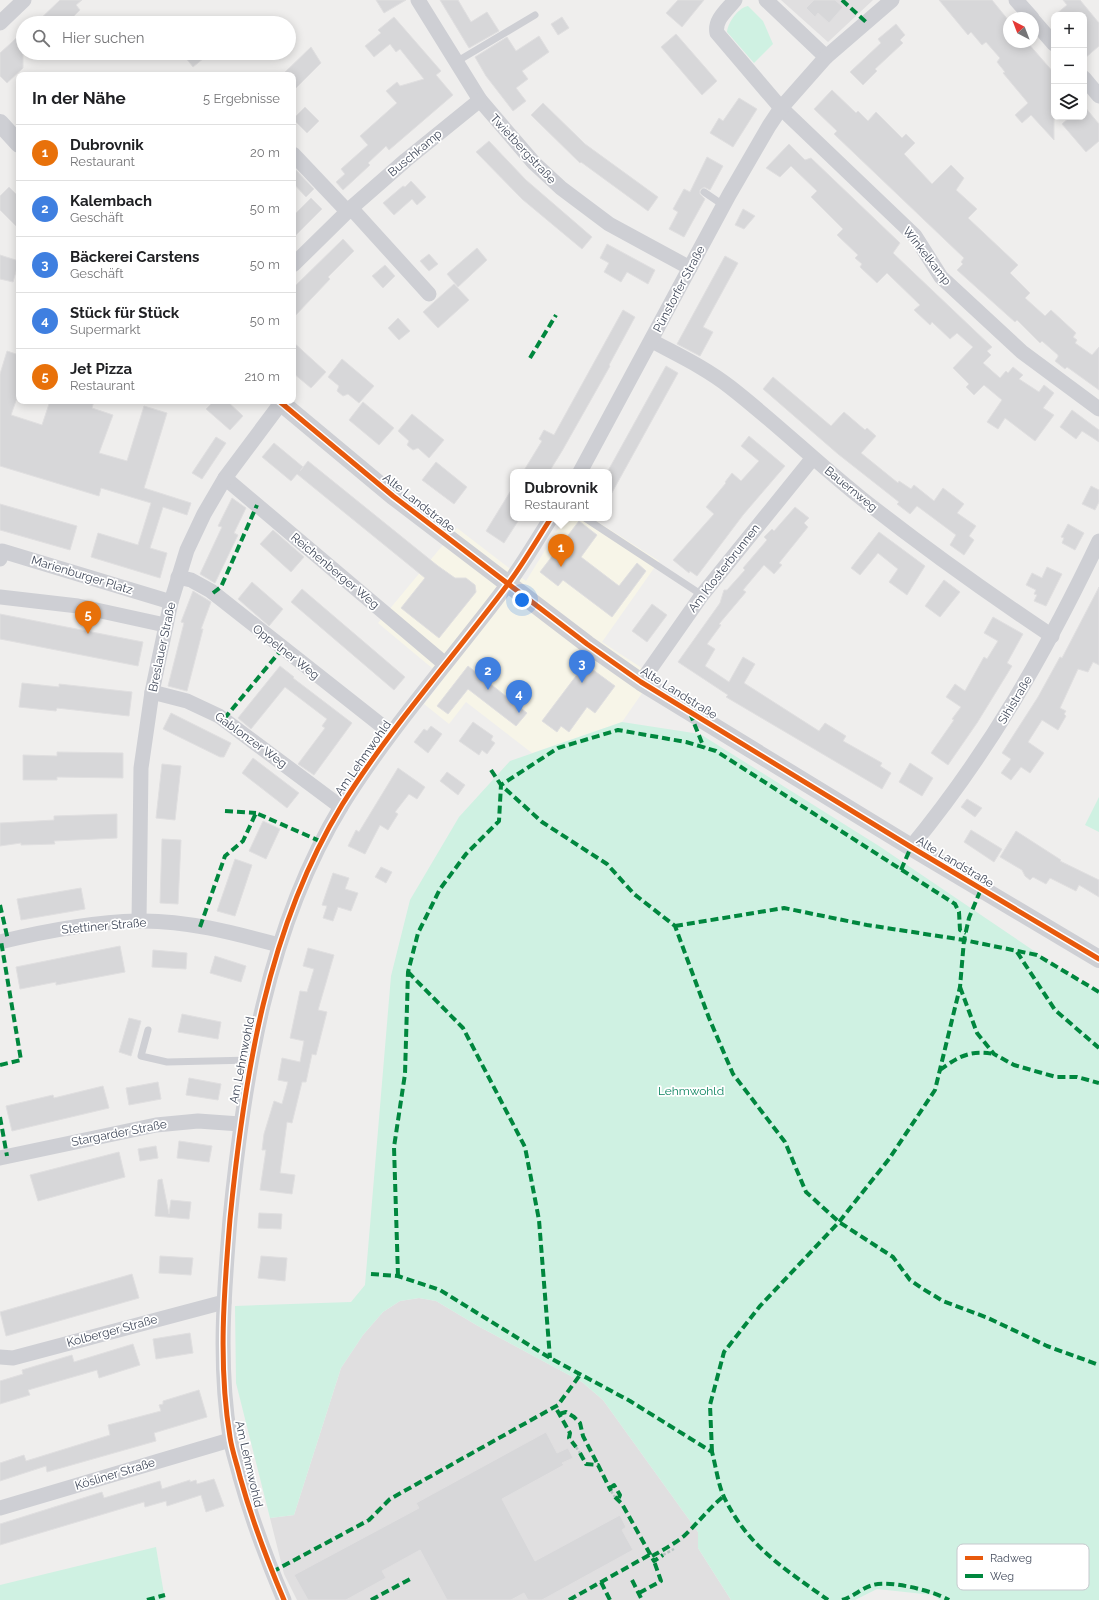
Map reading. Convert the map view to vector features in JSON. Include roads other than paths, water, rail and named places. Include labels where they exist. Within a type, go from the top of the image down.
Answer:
[{"type":"street","points":[[0,24],[24,0]]},
{"type":"street","name":"Twietbergstraße","points":[[418,0],[480,100],[534,163],[571,196],[618,230],[690,268]]},
{"type":"street","points":[[736,0],[718,21],[716,28],[719,36],[781,108]]},
{"type":"street","points":[[766,0],[826,57]]},
{"type":"street","name":"Pünstorfer Straße","points":[[582,469],[652,341],[745,165],[781,108],[826,57],[892,0]]},
{"type":"street","points":[[1016,0],[1026,12]]},
{"type":"street","points":[[1039,27],[1051,41]]},
{"type":"street","points":[[1087,82],[1099,96]]},
{"type":"street","name":"Buschkamp","points":[[296,262],[349,209],[406,160],[480,100]]},
{"type":"street","name":"Winkelkamp","points":[[781,108],[915,236],[933,267],[951,287],[1022,352],[1099,409]]},
{"type":"street","points":[[0,123],[16,141]]},
{"type":"street","points":[[296,157],[349,209],[429,294]]},
{"type":"street","name":"Bauernweg","points":[[652,341],[708,372],[729,386],[812,459],[939,558],[1052,636]]},
{"type":"street","name":"Breslauer Straße","points":[[139,921],[139,820],[141,768],[152,692],[171,602],[178,577],[197,528],[225,478],[279,404]]},
{"type":"street","name":"Alte Landstraße","points":[[282,404],[393,496],[508,585],[584,647],[911,847],[1099,959]]},
{"type":"street","name":"Am Klosterbrunnen","points":[[641,682],[702,595],[812,459]]},
{"type":"street","name":"Reichenberger Weg","points":[[225,478],[445,664]]},
{"type":"street","points":[[508,585],[549,521]]},
{"type":"street","name":"Sihistraße","points":[[911,847],[987,745],[1052,636],[1099,541]]},
{"type":"street","name":"Marienburger Platz","points":[[1,553],[171,602]]},
{"type":"street","name":"Oppelner Weg","points":[[178,577],[196,583],[216,595],[391,733]]},
{"type":"street","name":"Am Lehmwohld","points":[[284,1600],[250,1512],[230,1440],[223,1363],[224,1302],[240,1124],[261,1016],[279,945],[299,893],[322,842],[341,807],[391,733],[508,585]]},
{"type":"street","points":[[0,596],[78,606],[165,625]]},
{"type":"street","name":"Gablonzer Weg","points":[[152,692],[187,701],[219,716],[341,807]]},
{"type":"street","name":"Stettiner Straße","points":[[0,942],[61,929],[139,921],[195,926],[230,932],[279,945]]},
{"type":"street","name":"Stargarder Straße","points":[[0,1158],[156,1125],[198,1121],[240,1124]]},
{"type":"street","name":"Kolberger Straße","points":[[0,1357],[13,1358],[224,1302]]},
{"type":"street","name":"Kösliner Straße","points":[[0,1508],[230,1440]]},
{"type":"lane","points":[[456,62],[535,15]]},
{"type":"lane","points":[[704,192],[723,205]]},
{"type":"lane","points":[[590,521],[702,595]]},
{"type":"lane","points":[[148,1030],[141,1056],[167,1062],[252,1060]]},
{"type":"place","name":"Dubrovnik","points":[[561,567]]},
{"type":"place","name":"Jet Pizza","points":[[88,634]]},
{"type":"place","name":"Bäckerei Carstens","points":[[582,683]]},
{"type":"place","name":"Kalembach","points":[[488,690]]},
{"type":"place","name":"Stück für Stück","points":[[519,713]]},
{"type":"park label","name":"Lehmwohld","points":[[691,1091]]}]
